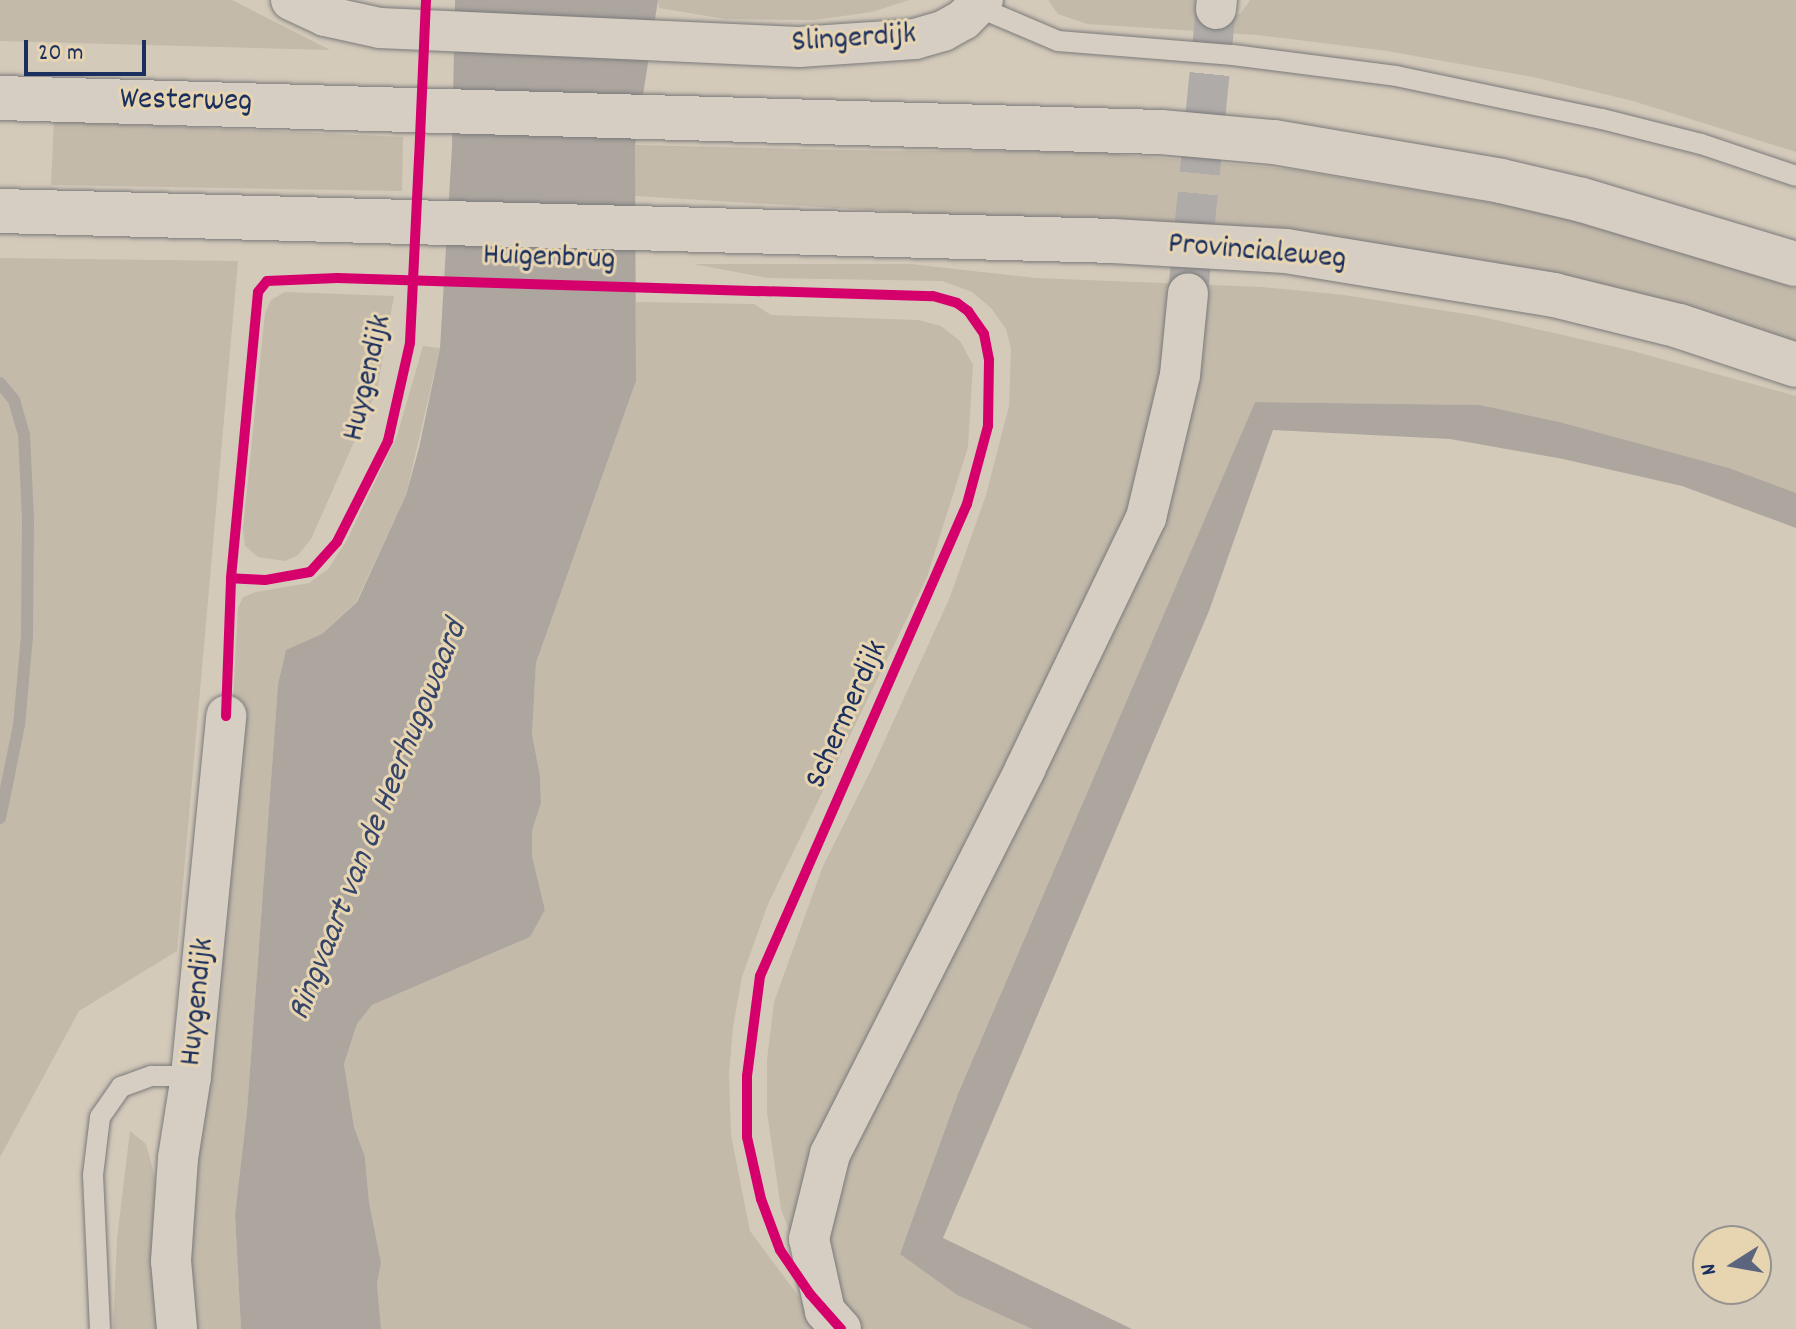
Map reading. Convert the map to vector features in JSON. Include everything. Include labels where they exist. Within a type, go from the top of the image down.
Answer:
[{"type":"highway","name":"Westerweg","points":[[0,98],[373,106],[1161,132],[1274,142],[1501,181],[1582,200],[1796,264]]},
{"type":"highway","name":"Huigenbrug","points":[[0,211],[705,230]]},
{"type":"highway","name":"Provincialeweg","points":[[705,230],[1113,241],[1286,251],[1554,295],[1679,326],[1796,365]]},
{"type":"street","name":"Slingerdijk","points":[[291,0],[352,24],[417,31],[799,47],[896,42],[943,31],[980,3]]},
{"type":"street","points":[[841,1329],[825,1311],[809,1239],[830,1154],[1025,769],[1146,518],[1180,375],[1188,293]]},
{"type":"street","name":"Huygendijk","points":[[177,1329],[171,1261],[178,1158],[191,1076],[226,716]]},
{"type":"lane","points":[[980,3],[1058,41],[1233,55],[1396,76],[1602,119],[1701,144],[1796,176]]},
{"type":"lane","points":[[100,1329],[93,1175],[100,1117],[121,1087],[152,1076],[191,1076]]},
{"type":"shaded area","points":[[0,0],[232,0],[330,50],[0,41]]},
{"type":"shaded area","points":[[658,0],[909,0],[872,12],[814,20],[725,19],[659,8]]},
{"type":"shaded area","points":[[1048,0],[1195,0],[1202,13],[1233,16],[1241,13],[1250,0],[1796,0],[1796,152],[1633,101],[1533,77],[1387,51],[1257,35],[1087,24],[1058,14]]},
{"type":"shaded area","points":[[54,121],[403,137],[402,191],[51,185]]},
{"type":"shaded area","points":[[635,145],[889,151],[1078,151],[1289,169],[1528,209],[1705,256],[1796,289],[1796,344],[1142,226],[634,196]]},
{"type":"shaded area","points":[[0,258],[238,261],[177,951],[79,1011],[0,1157]]},
{"type":"shaded area","points":[[693,264],[910,264],[1036,278],[1261,287],[1344,295],[1478,316],[1629,350],[1796,396],[1796,493],[1729,468],[1480,405],[1255,402],[900,1253],[957,1295],[1032,1329],[859,1329],[794,1244],[781,1209],[767,1112],[767,1060],[774,1002],[823,866],[873,766],[950,597],[986,495],[1009,406],[1011,349],[1006,329],[991,308],[972,292],[942,281],[768,278]]},
{"type":"shaded area","points":[[285,292],[394,296],[377,390],[311,539],[298,555],[285,561],[258,557],[245,546],[243,529],[265,313],[271,300]]},
{"type":"shaded area","points":[[636,302],[754,304],[771,315],[918,320],[941,326],[960,341],[973,365],[968,447],[927,577],[768,904],[742,977],[733,1027],[729,1074],[731,1135],[750,1231],[823,1329],[381,1329],[377,1284],[381,1261],[369,1202],[365,1157],[354,1127],[344,1064],[357,1024],[372,1005],[530,937],[545,910],[532,856],[532,831],[541,803],[540,776],[532,734],[536,663],[636,381]]},
{"type":"shaded area","points":[[423,346],[440,348],[406,495],[356,602],[322,634],[286,651],[278,684],[247,1111],[235,1213],[241,1329],[190,1329],[185,1260],[227,810],[238,608],[243,597],[309,583],[328,569],[346,542],[397,436]]},
{"type":"shaded area","points":[[130,1131],[146,1144],[155,1177],[166,1329],[113,1329],[117,1239]]},
{"type":"water","name":"Ringvaart van de Heerhugowaard","points":[[455,0],[658,0],[635,145],[636,381],[536,663],[532,734],[540,776],[541,803],[532,831],[532,856],[545,910],[530,937],[372,1005],[357,1024],[344,1064],[354,1127],[365,1157],[369,1202],[381,1262],[377,1284],[381,1329],[241,1329],[235,1214],[247,1111],[278,684],[286,650],[322,634],[357,602],[406,495],[419,448],[440,348],[452,147]]},
{"type":"water","points":[[1255,402],[1480,405],[1559,422],[1729,468],[1796,493],[1796,528],[1682,486],[1563,459],[1450,439],[1273,430],[1209,611],[943,1238],[1132,1329],[1032,1329],[957,1295],[900,1254],[958,1094]]},
{"type":"waterway","points":[[0,383],[14,400],[24,434],[28,518],[27,636],[19,725],[0,818]]},
{"type":"tunnel","points":[[1188,293],[1216,9]]},
{"type":"cycle path","name":"Schermerdijk","points":[[426,0],[419,158],[410,343],[388,441],[337,542],[310,572],[265,580],[231,578],[258,292],[267,281],[337,278],[760,291],[933,296],[957,303],[968,311],[984,334],[989,360],[988,426],[967,504],[760,976],[747,1076],[747,1137],[761,1199],[780,1250],[810,1294],[841,1329]]},
{"type":"cycle path","points":[[226,716],[231,578]]}]
